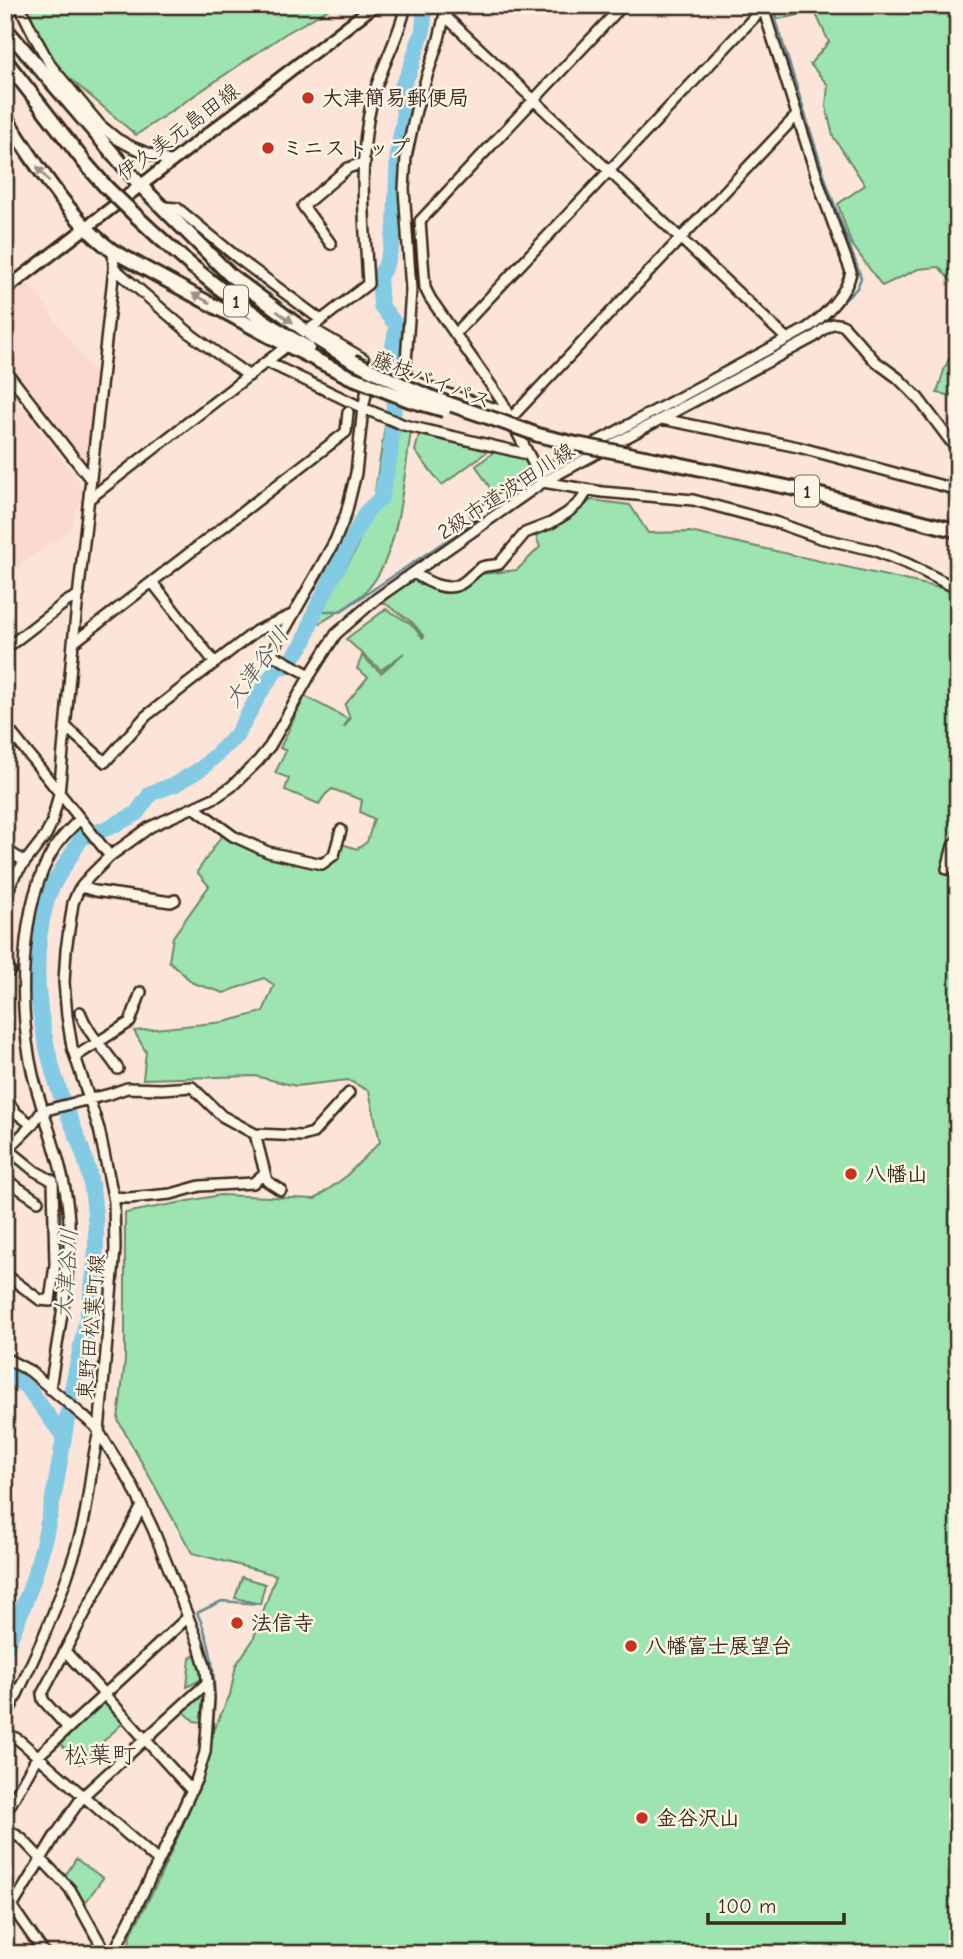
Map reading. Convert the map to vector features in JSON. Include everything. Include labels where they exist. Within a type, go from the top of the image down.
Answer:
[{"type":"highway","name":"1","points":[[5,27],[161,207],[230,275],[315,338],[351,369]]},
{"type":"highway","name":"藤枝バイパス","points":[[5,60],[106,187],[185,261],[242,306],[305,346],[409,400],[538,435],[801,490],[958,531]]},
{"type":"highway","name":"1","points":[[5,117],[35,163],[85,227],[113,251],[271,337],[351,369],[395,382],[442,402],[538,435]]},
{"type":"main road","name":"伊久美元島田線","points":[[5,290],[375,5]]},
{"type":"street","points":[[19,5],[51,66],[100,125],[132,147],[171,162]]},
{"type":"street","points":[[310,675],[271,654],[334,541],[346,514],[356,473],[367,390],[364,359],[311,328],[368,284],[365,162],[368,120],[372,100],[406,5]]},
{"type":"street","points":[[447,5],[416,110],[406,157],[404,189],[411,290],[405,377],[508,416]]},
{"type":"street","points":[[622,5],[420,220],[425,288],[430,298],[502,401],[540,478],[588,490],[693,500],[820,538],[873,550],[958,589]]},
{"type":"street","points":[[455,334],[762,6],[822,193],[851,272],[845,289],[815,323],[476,515]]},
{"type":"street","points":[[445,16],[787,339]]},
{"type":"street","points":[[508,416],[797,115]]},
{"type":"street","points":[[331,244],[303,206],[348,168],[365,162]]},
{"type":"street","points":[[161,207],[177,208],[321,320]]},
{"type":"street","points":[[5,897],[15,874],[49,829],[59,794],[114,268],[113,251]]},
{"type":"street","points":[[114,268],[192,335],[249,376]]},
{"type":"street","points":[[823,314],[831,324],[838,322],[844,326],[875,361],[898,378],[918,398],[958,451]]},
{"type":"street","name":"2級市道波田川線","points":[[110,856],[150,827],[195,808],[231,787],[270,746],[336,634],[357,614],[540,478],[662,419],[814,337],[831,324]]},
{"type":"street","points":[[89,499],[284,349]]},
{"type":"street","points":[[267,362],[404,425],[527,454]]},
{"type":"street","points":[[5,370],[91,480]]},
{"type":"street","points":[[73,643],[346,432],[348,412]]},
{"type":"street","points":[[662,419],[798,447],[958,490]]},
{"type":"street","points":[[414,573],[427,582],[440,586],[453,588],[462,584],[484,566],[499,565],[525,533],[551,523],[567,513],[580,502],[588,490]]},
{"type":"street","points":[[152,582],[215,663]]},
{"type":"street","points":[[5,649],[79,595]]},
{"type":"street","points":[[65,726],[105,762],[146,716],[256,631],[294,614]]},
{"type":"street","points":[[5,725],[110,856]]},
{"type":"street","points":[[195,808],[233,836],[268,852],[322,864],[334,855],[341,830]]},
{"type":"street","points":[[51,1390],[69,1250],[68,1209],[59,1160],[32,1072],[24,1004],[27,933],[37,886],[45,866],[63,836],[81,821]]},
{"type":"street","points":[[947,869],[953,846],[958,840]]},
{"type":"street","points":[[5,849],[25,862]]},
{"type":"street","name":"東野田松葉町線","points":[[5,1720],[44,1636],[71,1568],[82,1528],[97,1429],[116,1249],[113,1197],[99,1129],[87,1099],[76,1056],[67,1016],[64,982],[73,903],[81,887],[110,856]]},
{"type":"street","points":[[81,887],[171,902],[175,900]]},
{"type":"street","points":[[76,1056],[130,1022],[141,992]]},
{"type":"street","points":[[80,1012],[85,1025],[118,1069]]},
{"type":"street","points":[[5,1273],[40,1300],[50,1301],[55,1265],[53,1181],[6,1150],[44,1110],[127,1088],[192,1087],[222,1116],[255,1134],[302,1136],[313,1133],[349,1093]]},
{"type":"street","points":[[5,1097],[15,1112],[32,1125]]},
{"type":"street","points":[[255,1134],[267,1181],[281,1190]]},
{"type":"street","points":[[113,1197],[171,1194],[200,1186],[253,1183],[265,1173]]},
{"type":"street","points":[[5,1179],[38,1201]]},
{"type":"street","points":[[5,1358],[30,1371],[97,1429],[132,1485],[153,1529],[204,1660],[208,1682],[205,1752],[191,1790],[113,1954]]},
{"type":"street","points":[[68,1728],[43,1700],[42,1694],[142,1506]]},
{"type":"street","points":[[5,1814],[37,1757],[188,1617]]},
{"type":"street","points":[[65,1651],[191,1790]]},
{"type":"street","points":[[45,1954],[9,1910],[83,1796],[208,1682]]},
{"type":"street","points":[[5,1732],[19,1740],[158,1861]]},
{"type":"street","points":[[5,1828],[22,1839],[69,1889],[106,1954]]},
{"type":"shaded area","points":[[29,283],[96,376],[87,468],[5,368],[5,302]]},
{"type":"shaded area","points":[[5,386],[84,488],[71,529],[5,577]]},
{"type":"green space","points":[[25,5],[336,5],[285,34],[136,135],[47,59]]},
{"type":"green space","points":[[774,5],[958,5],[958,289],[939,267],[918,269],[882,286],[851,243],[838,204],[865,185],[833,136],[826,106],[828,85],[810,64],[829,42],[815,12],[778,19]]},
{"type":"green space","points":[[958,338],[958,397],[937,393]]},
{"type":"green space","points":[[385,426],[411,432],[393,539],[377,577],[365,592],[320,623],[316,619],[356,549],[373,504]]},
{"type":"green space","points":[[419,435],[488,451],[442,485],[415,451]]},
{"type":"green space","points":[[494,452],[521,456],[535,474],[495,496],[476,466]]},
{"type":"green space","points":[[591,500],[630,505],[648,533],[690,532],[958,592],[958,1954],[126,1954],[130,1936],[188,1814],[212,1733],[230,1695],[236,1665],[253,1640],[276,1575],[192,1553],[118,1420],[125,1360],[125,1213],[220,1195],[315,1199],[344,1178],[380,1142],[369,1091],[348,1080],[296,1086],[255,1076],[143,1079],[146,1052],[134,1031],[224,1022],[263,1012],[274,985],[264,978],[224,993],[193,983],[169,961],[173,937],[209,886],[197,872],[225,831],[244,843],[323,867],[336,856],[342,844],[357,849],[367,842],[374,819],[360,812],[362,800],[332,789],[319,804],[285,790],[289,778],[275,773],[286,751],[280,748],[305,696],[348,719],[344,728],[350,719],[345,705],[368,677],[357,669],[362,656],[381,673],[404,653],[381,670],[346,639],[386,609],[411,624],[423,638],[413,623],[383,602],[393,591],[414,575],[449,590],[482,574],[517,570],[540,547],[535,534],[565,521]]},
{"type":"green space","points":[[242,1577],[265,1584],[260,1604],[235,1598]]},
{"type":"green space","points":[[195,1654],[202,1679],[187,1687],[190,1658]]},
{"type":"green space","points":[[201,1691],[201,1722],[194,1721],[181,1709]]},
{"type":"green space","points":[[106,1701],[124,1722],[79,1764],[59,1742]]},
{"type":"green space","points":[[76,1859],[103,1878],[82,1907],[63,1879]]},
{"type":"waterway","name":"大津谷川","points":[[5,1650],[29,1592],[45,1535],[88,1312],[96,1253],[95,1212],[88,1170],[63,1103],[42,1025],[37,976],[46,903],[57,878],[81,838],[136,814],[151,793],[176,784],[202,768],[236,736],[278,667],[287,666],[304,642],[315,611],[366,512],[381,498],[390,455],[394,406],[390,361],[397,326],[381,306],[379,277],[391,248],[395,226],[398,151],[404,118],[401,89],[423,30],[425,5]]},
{"type":"waterway","points":[[602,444],[812,332],[857,288],[861,278],[828,187],[771,5]]},
{"type":"waterway","points":[[565,464],[590,451]]},
{"type":"waterway","points":[[315,611],[341,611],[529,485]]},
{"type":"waterway","points":[[5,1373],[27,1387],[64,1437]]},
{"type":"waterway","points":[[209,1748],[214,1715],[214,1680],[209,1645],[197,1613],[222,1601],[260,1604]]},
{"type":"place","name":"大津簡易郵便局","points":[[308,98]]},
{"type":"place","name":"ミニストップ","points":[[268,148]]},
{"type":"place","name":"八幡山","points":[[851,1174]]},
{"type":"place","name":"法信寺","points":[[237,1623]]},
{"type":"place","name":"八幡富士展望台","points":[[631,1646]]},
{"type":"place","name":"金谷沢山","points":[[642,1818]]},
{"type":"district","name":"松葉町","points":[[100,1755]]}]
